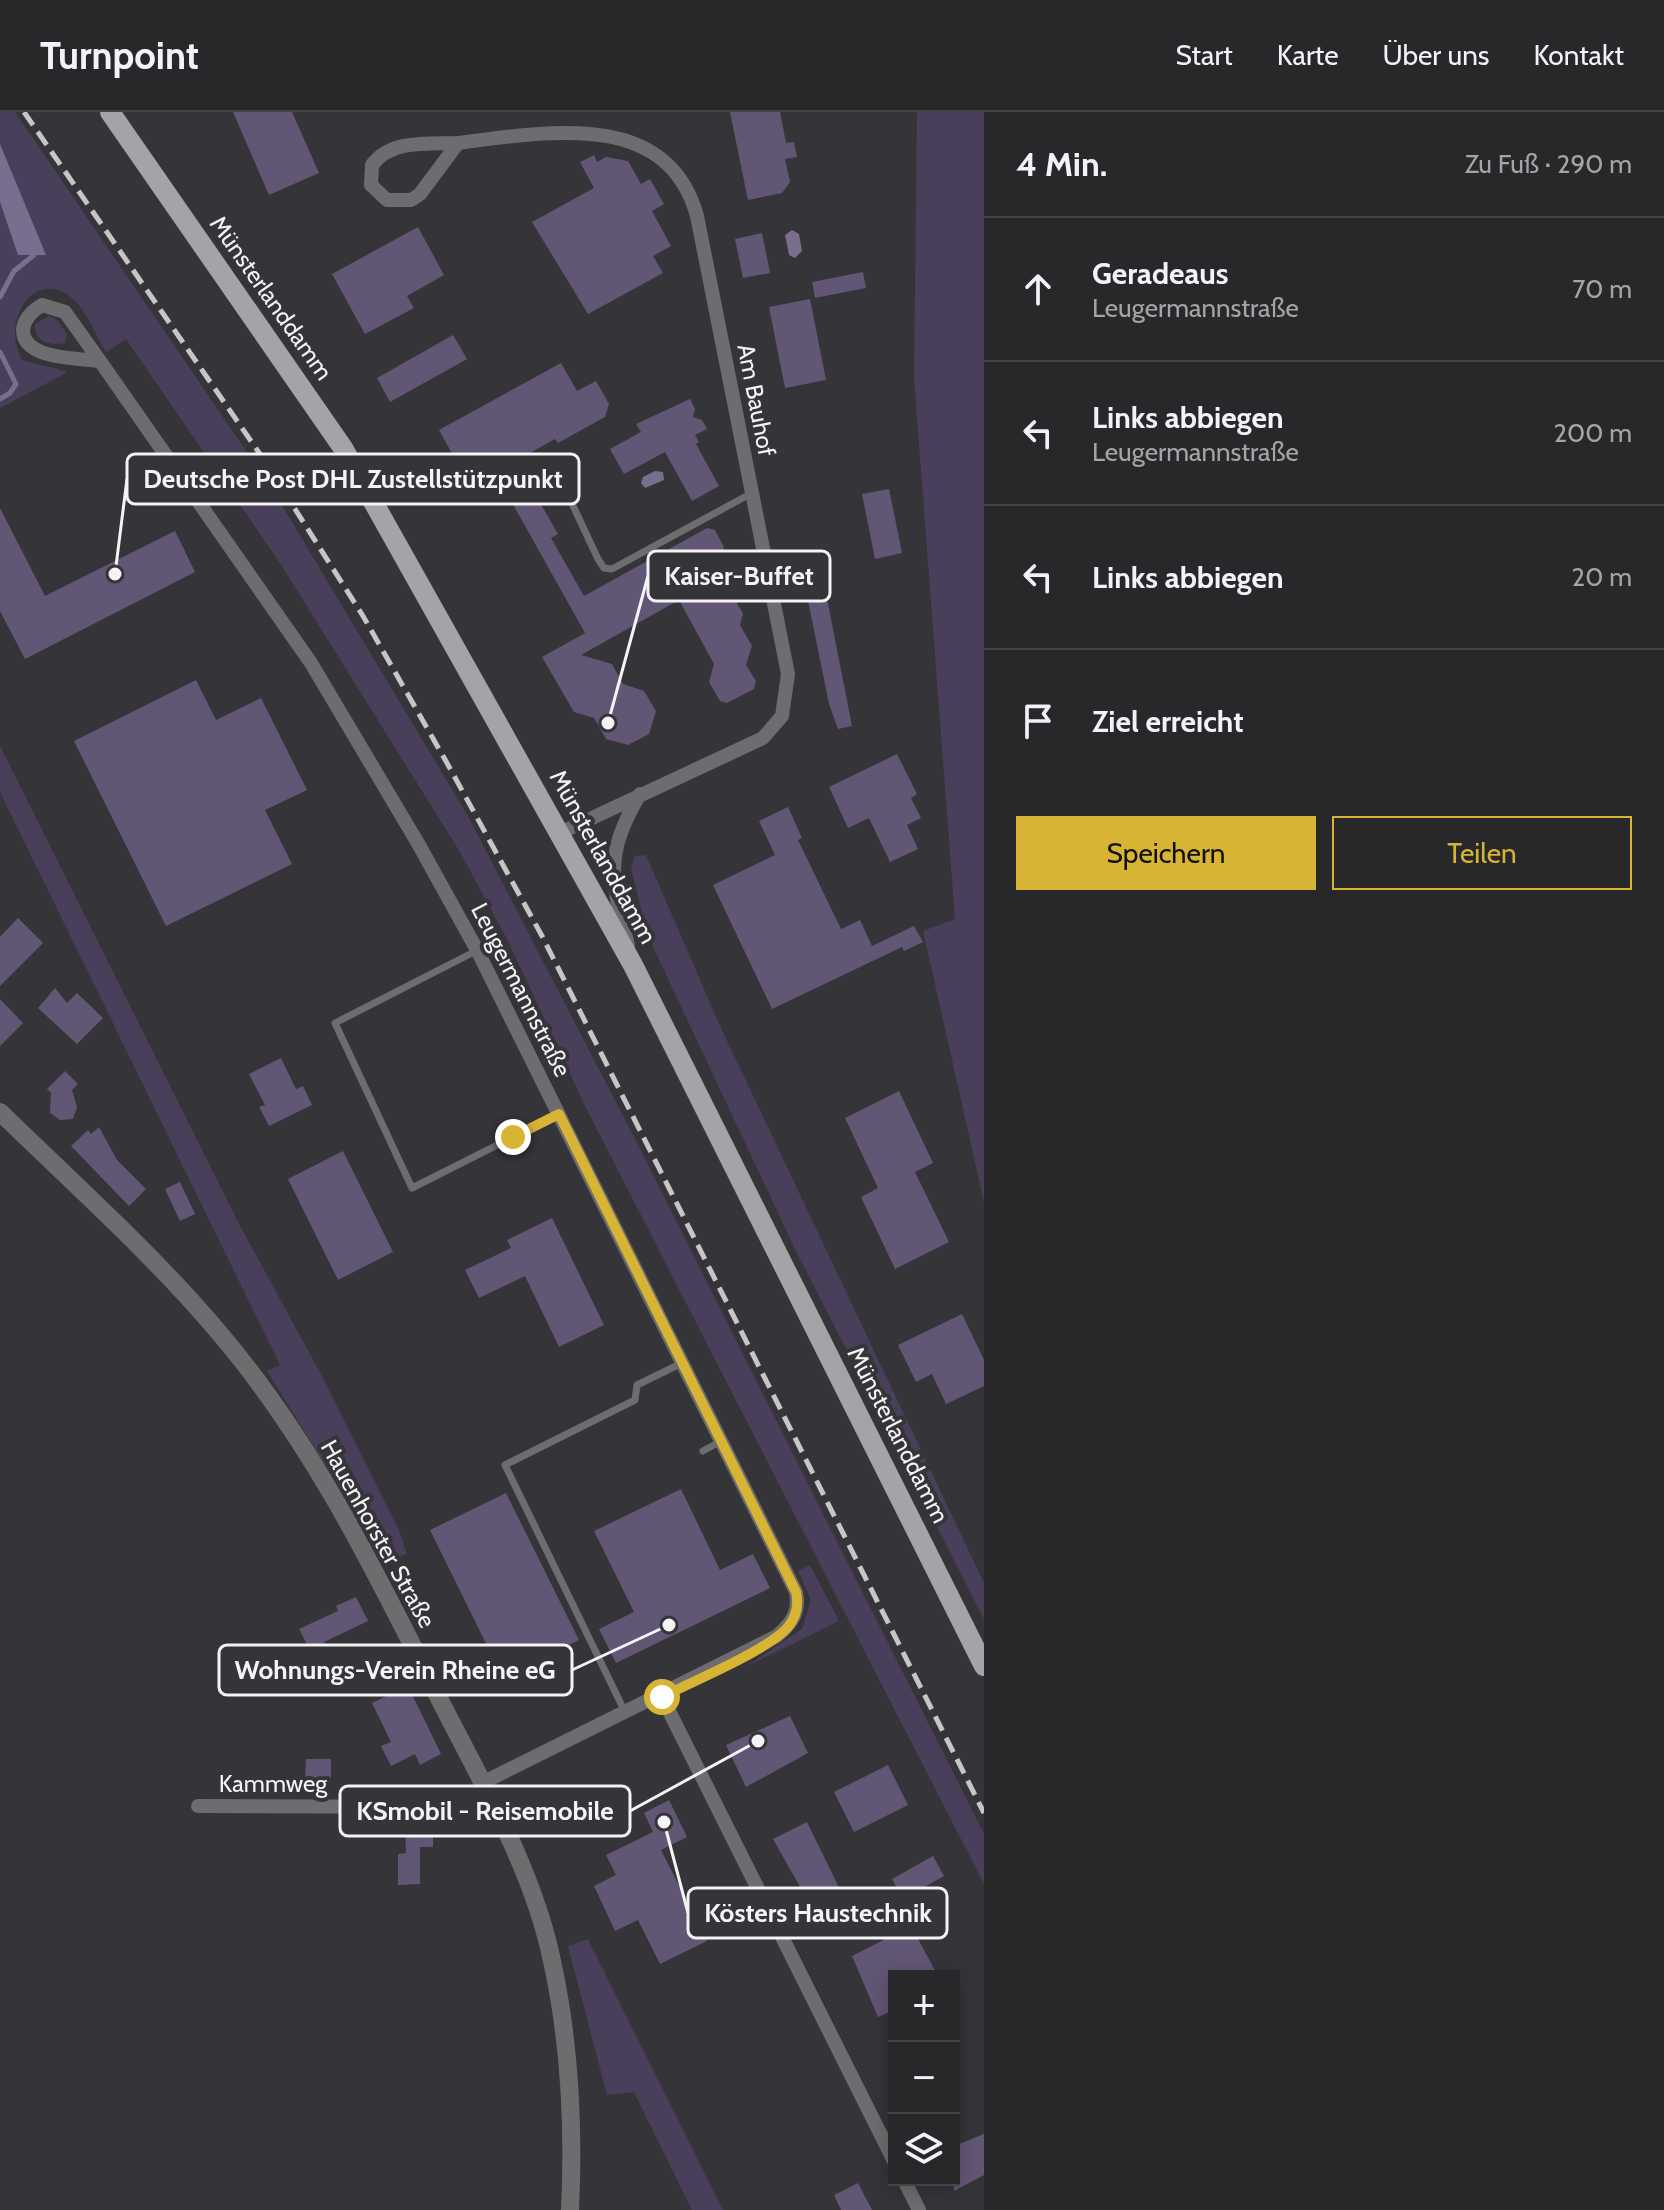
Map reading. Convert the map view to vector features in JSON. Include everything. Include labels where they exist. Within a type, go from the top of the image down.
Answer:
[{"type":"main road","name":"Münsterlanddamm","points":[[110,112],[343,448],[560,833],[633,965],[984,1666]]},
{"type":"street","name":"Am Bauhof","points":[[458,143],[411,200],[387,200],[371,185],[372,165],[385,152],[410,145],[458,143],[600,125],[653,138],[675,159],[690,183],[788,674],[782,716],[751,747],[640,794],[560,833]]},
{"type":"street","name":"Leugermannstraße","points":[[100,361],[35,350],[26,341],[26,320],[42,305],[54,306],[65,312],[100,361],[311,663],[477,950],[789,1572],[798,1604],[794,1617],[777,1636],[626,1714],[486,1792]]},
{"type":"street","points":[[633,965],[615,894],[613,857],[621,827],[640,794]]},
{"type":"street","name":"Hauenhorster Straße","points":[[0,1112],[162,1269],[222,1335],[276,1404],[359,1539],[486,1792],[520,1866],[552,1959],[569,2058],[570,2210]]},
{"type":"street","points":[[662,1697],[888,2149]]},
{"type":"street","name":"Kammweg","points":[[198,1806],[475,1807],[486,1792]]},
{"type":"street","points":[[907,2186],[919,2210]]},
{"type":"lane","points":[[568,495],[598,559],[604,568],[612,569],[752,493]]},
{"type":"lane","points":[[477,950],[335,1023],[412,1188],[559,1114]]},
{"type":"lane","points":[[626,1714],[505,1465],[635,1400],[637,1385],[684,1362]]},
{"type":"lane","points":[[703,1451],[723,1440]]},
{"type":"shaded area","points":[[0,112],[15,112],[274,492],[469,818],[634,1137],[984,1834],[984,1884],[585,1106],[508,941],[460,852],[280,563],[126,339],[106,352],[83,310],[73,299],[59,291],[46,289],[34,293],[25,302],[18,314],[16,345],[22,360],[68,372],[0,408]]},
{"type":"shaded area","points":[[917,112],[984,112],[984,1202],[923,931],[955,919],[914,378]]},
{"type":"shaded area","points":[[0,144],[46,255],[18,255],[0,202]]},
{"type":"shaded area","points":[[792,230],[799,234],[802,251],[795,258],[789,255],[785,235]]},
{"type":"shaded area","points":[[49,316],[56,319],[67,334],[65,343],[49,343],[37,335],[35,324]]},
{"type":"shaded area","points":[[655,471],[663,472],[664,480],[645,488],[641,483],[643,477]]},
{"type":"shaded area","points":[[0,746],[237,1220],[323,1378],[398,1528],[407,1554],[385,1561],[267,1371],[280,1365],[0,792]]},
{"type":"shaded area","points":[[646,855],[720,1026],[984,1583],[984,1619],[794,1247],[647,934],[631,868],[635,856]]},
{"type":"shaded area","points":[[810,1565],[839,1621],[747,1666],[802,1629],[811,1600],[798,1571]]},
{"type":"shaded area","points":[[588,1939],[723,2210],[692,2210],[634,2092],[607,2095],[568,1946]]},
{"type":"building","points":[[233,112],[292,112],[319,173],[269,195]]},
{"type":"building","points":[[730,112],[780,112],[786,143],[794,142],[797,157],[785,159],[790,182],[782,193],[748,200]]},
{"type":"building","points":[[594,155],[597,162],[606,157],[628,161],[641,184],[650,179],[664,204],[652,211],[671,246],[653,256],[663,273],[588,314],[532,222],[594,188],[580,162]]},
{"type":"building","points":[[418,227],[444,275],[407,296],[414,308],[365,334],[332,274]]},
{"type":"building","points":[[762,233],[770,273],[743,278],[735,239]]},
{"type":"building","points":[[863,272],[866,288],[815,298],[812,282]]},
{"type":"building","points":[[810,299],[826,380],[785,388],[769,307]]},
{"type":"building","points":[[453,335],[467,359],[390,402],[377,378]]},
{"type":"building","points":[[561,363],[577,391],[596,381],[609,404],[605,417],[558,443],[555,439],[470,486],[439,430]]},
{"type":"building","points":[[690,399],[695,409],[693,417],[702,420],[707,429],[695,435],[699,442],[696,444],[719,486],[692,501],[665,452],[624,474],[610,449],[641,432],[636,424]]},
{"type":"building","points":[[531,487],[558,534],[551,538],[584,596],[707,528],[715,530],[724,547],[721,558],[735,583],[732,594],[743,614],[740,625],[752,646],[746,665],[756,681],[754,689],[727,703],[720,701],[709,682],[714,664],[679,600],[581,655],[612,664],[623,684],[644,691],[656,711],[649,734],[628,745],[606,739],[594,718],[574,712],[542,657],[585,633],[510,499]]},
{"type":"building","points":[[889,489],[902,553],[875,559],[862,494]]},
{"type":"building","points":[[0,508],[45,596],[175,531],[195,572],[25,659],[0,611]]},
{"type":"building","points":[[822,573],[852,726],[838,729],[829,704],[803,576]]},
{"type":"building","points":[[196,680],[216,720],[261,698],[307,790],[265,810],[292,864],[166,926],[74,741]]},
{"type":"building","points":[[897,754],[917,794],[911,798],[921,818],[907,825],[918,849],[890,862],[869,818],[848,828],[829,787]]},
{"type":"building","points":[[788,807],[802,838],[798,840],[841,929],[860,920],[872,946],[914,926],[923,942],[904,951],[902,947],[772,1009],[713,885],[775,855],[759,821]]},
{"type":"building","points":[[18,918],[43,943],[0,986],[0,937]]},
{"type":"building","points":[[55,988],[67,1003],[77,993],[103,1018],[77,1044],[38,1008]]},
{"type":"building","points":[[0,999],[23,1023],[0,1046]]},
{"type":"building","points":[[281,1058],[296,1089],[303,1086],[312,1105],[269,1126],[259,1107],[265,1105],[249,1074]]},
{"type":"building","points":[[65,1071],[78,1084],[72,1090],[77,1107],[73,1119],[60,1120],[50,1113],[51,1093],[47,1089]]},
{"type":"building","points":[[899,1091],[933,1163],[915,1172],[949,1242],[895,1269],[861,1197],[878,1188],[845,1118]]},
{"type":"building","points":[[99,1127],[117,1160],[146,1189],[129,1206],[71,1146],[88,1130],[91,1134]]},
{"type":"building","points":[[343,1151],[393,1252],[338,1280],[288,1179]]},
{"type":"building","points":[[180,1182],[195,1214],[180,1221],[165,1189]]},
{"type":"building","points":[[552,1218],[604,1325],[559,1347],[525,1276],[479,1298],[465,1270],[511,1248],[507,1240]]},
{"type":"building","points":[[962,1314],[984,1360],[984,1386],[946,1404],[932,1374],[916,1382],[898,1345]]},
{"type":"building","points":[[681,1489],[720,1570],[753,1554],[770,1588],[616,1663],[599,1629],[634,1612],[594,1531]]},
{"type":"building","points":[[506,1493],[579,1640],[503,1678],[430,1530]]},
{"type":"building","points":[[356,1597],[368,1621],[324,1642],[328,1651],[314,1658],[299,1629],[338,1611],[336,1606]]},
{"type":"building","points":[[408,1686],[441,1754],[420,1765],[415,1754],[391,1766],[381,1746],[391,1742],[372,1703]]},
{"type":"building","points":[[790,1716],[808,1753],[746,1787],[726,1745]]},
{"type":"building","points":[[306,1759],[331,1759],[331,1782],[305,1782]]},
{"type":"building","points":[[888,1765],[908,1805],[854,1832],[834,1792]]},
{"type":"building","points":[[669,1800],[687,1837],[661,1850],[707,1941],[660,1964],[638,1920],[615,1931],[594,1886],[616,1875],[606,1855],[653,1832],[644,1813]]},
{"type":"building","points":[[807,1822],[850,1910],[817,1927],[803,1901],[807,1899],[773,1839]]},
{"type":"building","points":[[405,1825],[433,1825],[433,1847],[420,1847],[420,1884],[398,1885],[398,1854],[406,1853]]},
{"type":"building","points":[[933,1856],[944,1876],[903,1899],[892,1879]]},
{"type":"building","points":[[911,1926],[935,1970],[888,1970],[888,2013],[878,2017],[852,1956]]},
{"type":"building","points":[[984,2134],[984,2175],[954,2191],[954,2186],[960,2186],[960,2144]]},
{"type":"building","points":[[858,2183],[872,2210],[841,2210],[834,2195]]},
{"type":"waterway","points":[[0,297],[14,271],[34,255],[33,252]]},
{"type":"waterway","points":[[0,352],[16,384],[10,393],[0,399]]},
{"type":"railway","points":[[24,112],[262,457],[363,616],[447,763],[542,936],[984,1813]]},
{"type":"place","name":"Deutsche Post DHL Zustellstützpunkt","points":[[115,574]]},
{"type":"place","name":"Kaiser-Buffet","points":[[608,723]]},
{"type":"place","name":"Wohnungs-Verein Rheine eG","points":[[669,1625]]},
{"type":"place","name":"KSmobil - Reisemobile","points":[[758,1741]]},
{"type":"place","name":"Kösters Haustechnik","points":[[664,1822]]},
{"type":"route","points":[[513,1137],[559,1114],[789,1572],[796,1592],[798,1604],[794,1617],[777,1636],[662,1697]]}]
